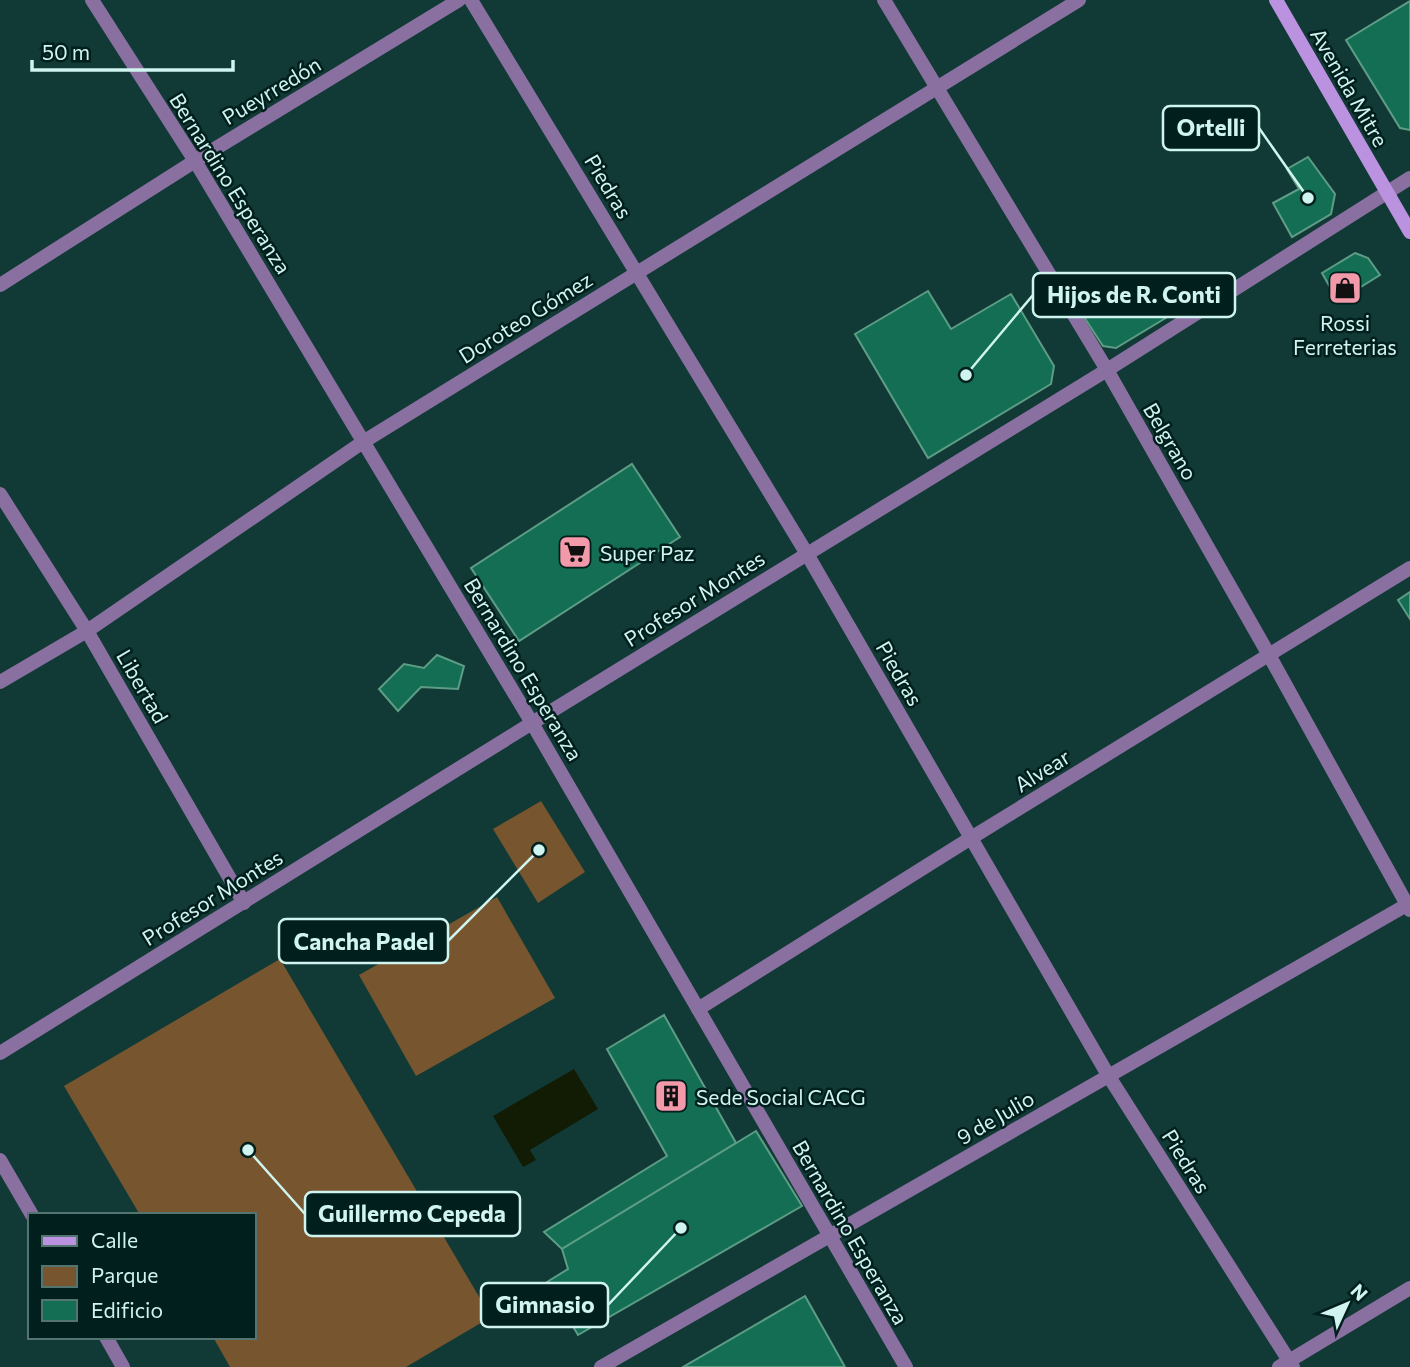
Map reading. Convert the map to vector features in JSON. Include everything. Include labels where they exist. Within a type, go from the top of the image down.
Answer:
[{"type":"main road","name":"Avenida Mitre","points":[[1276,0],[1410,232]]},
{"type":"street","name":"Bernardino Esperanza","points":[[92,0],[195,161],[532,723],[906,1367]]},
{"type":"street","name":"Pueyrredón","points":[[0,285],[195,161],[459,0]]},
{"type":"street","name":"Piedras","points":[[471,0],[807,554],[1108,1075],[1287,1365]]},
{"type":"street","name":"Belgrano","points":[[884,0],[1107,370],[1409,906]]},
{"type":"street","name":"Doroteo Gómez","points":[[0,682],[87,631],[363,442],[1079,0]]},
{"type":"street","name":"Profesor Montes","points":[[0,1053],[1107,370],[1410,178]]},
{"type":"street","name":"Libertad","points":[[0,494],[87,631],[243,903]]},
{"type":"street","name":"Alvear","points":[[698,1009],[1410,568]]},
{"type":"street","name":"9 de Julio","points":[[601,1367],[830,1238],[1108,1075],[1409,906]]},
{"type":"street","points":[[0,1160],[31,1213]]},
{"type":"street","points":[[1287,1365],[1410,1288]]},
{"type":"street","points":[[107,1339],[123,1367]]},
{"type":"green space","points":[[541,801],[585,872],[538,903],[493,829]]},
{"type":"green space","points":[[497,897],[555,998],[416,1076],[359,975]]},
{"type":"green space","points":[[280,959],[491,1317],[406,1367],[230,1367],[214,1339],[256,1339],[256,1213],[139,1213],[64,1086]]},
{"type":"shaded area","points":[[574,1069],[598,1109],[530,1150],[536,1160],[523,1167],[493,1116]]},
{"type":"building","points":[[1410,1],[1410,130],[1400,128],[1346,40]]},
{"type":"building","points":[[1308,157],[1335,194],[1331,214],[1292,237],[1273,203],[1299,189],[1287,169]]},
{"type":"building","name":"Rossi Ferreterias","points":[[1355,253],[1368,258],[1380,275],[1338,301],[1322,273]]},
{"type":"building","points":[[1156,273],[1179,310],[1116,348],[1103,346],[1084,317]]},
{"type":"building","points":[[928,291],[951,329],[1011,294],[1054,366],[1051,384],[928,458],[855,334]]},
{"type":"building","name":"Super Paz","points":[[632,464],[680,537],[519,641],[471,568]]},
{"type":"building","points":[[1410,592],[1410,619],[1398,600]]},
{"type":"building","points":[[437,655],[464,666],[458,689],[421,687],[398,711],[379,689],[404,664],[424,668]]},
{"type":"building","name":"Sede Social CACG","points":[[664,1015],[736,1143],[562,1249],[544,1232],[667,1156],[607,1049]]},
{"type":"building","points":[[756,1131],[802,1206],[578,1335],[547,1282],[568,1269],[562,1249]]},
{"type":"building","points":[[805,1296],[845,1367],[683,1367]]},
{"type":"place","name":"Ortelli","points":[[1308,198]]},
{"type":"place","name":"Rossi Ferreterias","points":[[1345,288]]},
{"type":"place","name":"Hijos de R. Conti","points":[[966,375]]},
{"type":"place","name":"Super Paz","points":[[575,552]]},
{"type":"place","name":"Cancha Padel","points":[[539,850]]},
{"type":"place","name":"Sede Social CACG","points":[[671,1096]]},
{"type":"place","name":"Guillermo Cepeda","points":[[248,1150]]},
{"type":"place","name":"Gimnasio","points":[[681,1228]]}]
